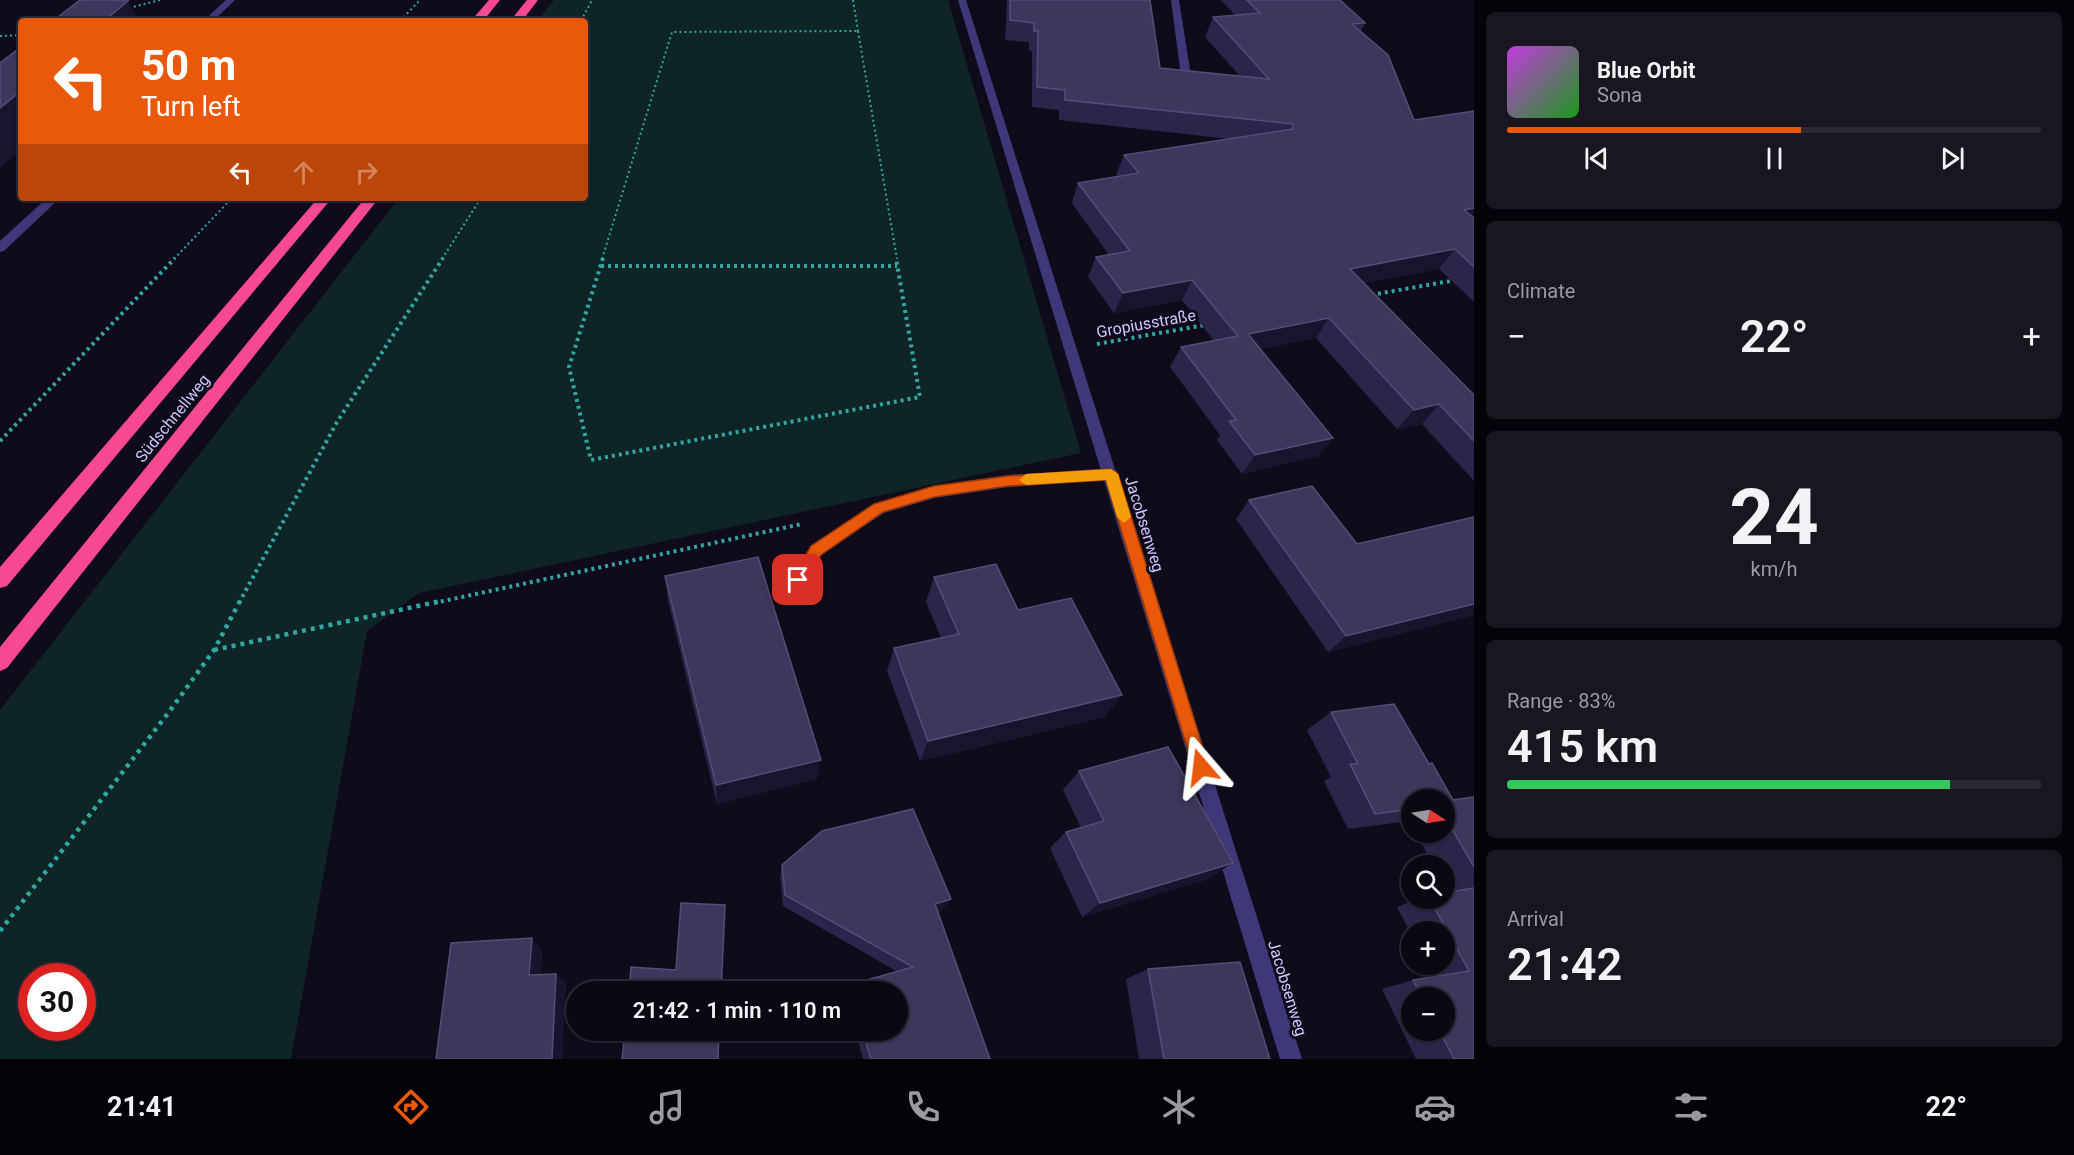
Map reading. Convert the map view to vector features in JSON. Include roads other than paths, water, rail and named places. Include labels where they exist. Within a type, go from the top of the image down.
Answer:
[{"type":"highway","points":[[480,18],[495,0]]},
{"type":"highway","points":[[518,18],[533,0]]},
{"type":"highway","name":"Südschnellweg","points":[[0,579],[322,201]]},
{"type":"highway","name":"Südschnellweg","points":[[0,662],[370,201]]},
{"type":"street","points":[[211,18],[231,0]]},
{"type":"street","name":"Jacobsenweg","points":[[962,0],[1291,1059]]},
{"type":"street","points":[[1175,0],[1186,76]]},
{"type":"street","points":[[0,248],[51,201]]},
{"type":"street","points":[[789,595],[816,550],[879,508],[934,492],[997,482],[1111,474]]}]
